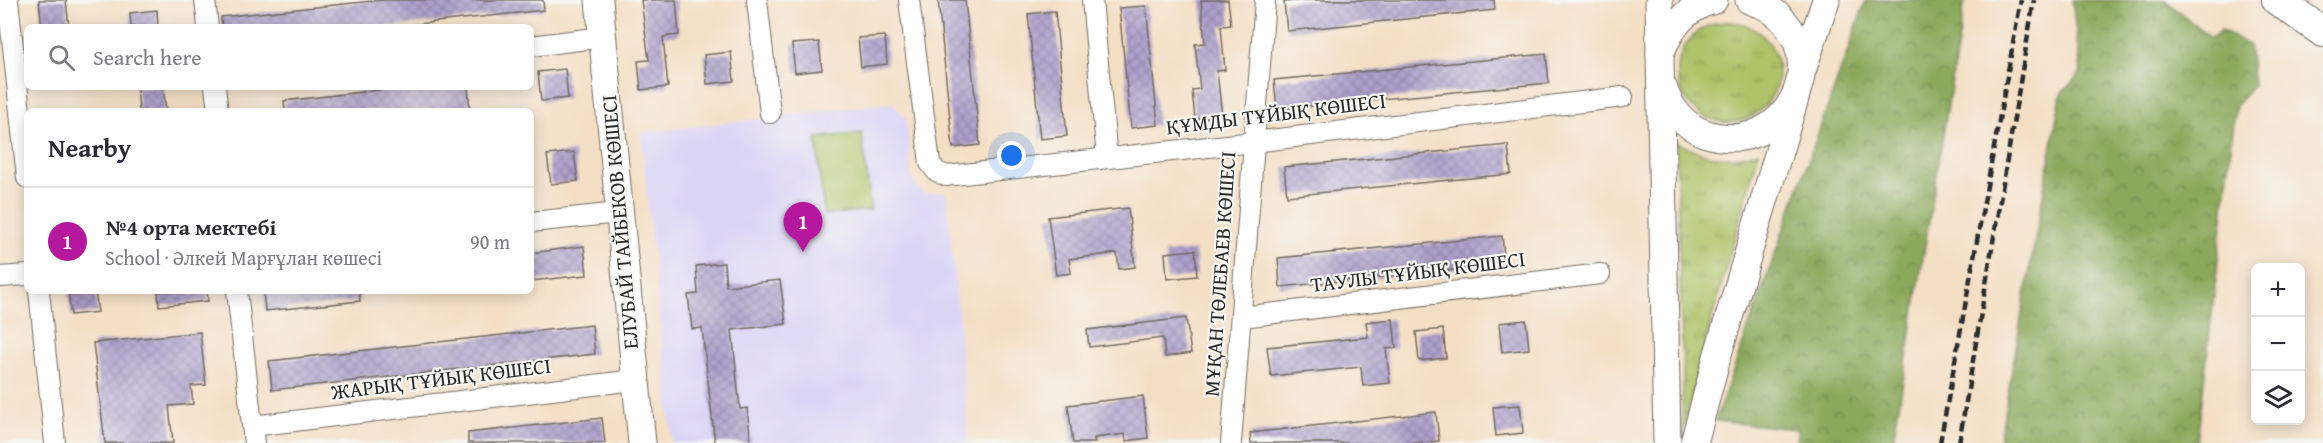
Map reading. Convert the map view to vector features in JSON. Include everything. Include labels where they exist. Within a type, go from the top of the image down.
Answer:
[{"type":"main road","name":"ЕЛУБАЙ ТАЙБЕКОВ КӨШЕСІ","points":[[599,0],[642,443]]},
{"type":"main road","points":[[1659,0],[1667,443]]},
{"type":"main road","points":[[1714,0],[1701,4],[1682,16],[1669,34],[1660,66],[1667,98],[1679,117],[1697,130],[1718,138],[1740,138],[1763,131],[1783,116],[1799,84],[1798,47],[1787,25],[1769,9],[1749,0]]},
{"type":"main road","points":[[1694,443],[1717,357],[1826,0]]},
{"type":"main road","points":[[2277,0],[2323,32]]},
{"type":"street","points":[[8,0],[24,150]]},
{"type":"street","points":[[206,0],[208,24]]},
{"type":"street","points":[[758,0],[770,113]]},
{"type":"street","name":"ҚҰМДЫ ТҰЙЫҚ КӨШЕСІ","points":[[909,0],[930,163],[936,171],[946,176],[1254,142],[1623,97]]},
{"type":"street","points":[[1092,0],[1107,158]]},
{"type":"street","name":"МҰҚАН ТӨЛЕБАЕВ КӨШЕСІ","points":[[1231,443],[1265,0]]},
{"type":"street","points":[[534,46],[603,37]]},
{"type":"street","points":[[215,90],[218,108]]},
{"type":"street","points":[[534,222],[619,213]]},
{"type":"street","name":"ТАУЛЫ ТҰЙЫҚ КӨШЕСІ","points":[[1242,317],[1599,274]]},
{"type":"street","points":[[0,278],[24,275]]},
{"type":"street","points":[[39,294],[55,443]]},
{"type":"street","points":[[237,294],[253,435]]},
{"type":"street","name":"ЖАРЫҚ ТҰЙЫҚ КӨШЕСІ","points":[[253,435],[636,380]]},
{"type":"shaded area","points":[[892,103],[906,119],[912,180],[924,194],[946,192],[959,318],[968,443],[672,443],[641,133]]},
{"type":"green space","points":[[1866,0],[1965,0],[1893,443],[1797,443],[1797,429],[1715,421]]},
{"type":"green space","points":[[2072,0],[2165,0],[2211,38],[2222,30],[2249,45],[2254,85],[2236,105],[2197,443],[1999,443],[2061,94],[2081,72]]},
{"type":"green space","points":[[1728,22],[1747,26],[1763,37],[1774,53],[1778,72],[1774,91],[1763,107],[1747,118],[1728,122],[1709,118],[1693,107],[1682,91],[1678,72],[1682,53],[1693,37],[1709,26]]},
{"type":"green space","points":[[862,133],[871,210],[824,215],[816,138]]},
{"type":"green space","points":[[1676,142],[1717,157],[1737,157],[1759,151],[1698,368],[1682,438],[1683,373]]},
{"type":"building","points":[[39,0],[66,0],[69,24],[42,24]]},
{"type":"building","points":[[382,0],[543,0],[544,10],[418,24],[222,24],[221,17]]},
{"type":"building","points":[[641,0],[676,0],[679,35],[663,37],[668,87],[641,90],[638,61],[649,60]]},
{"type":"building","points":[[938,0],[965,0],[980,145],[953,148]]},
{"type":"building","points":[[1201,0],[1228,0],[1231,25],[1221,26],[1225,70],[1217,71],[1222,116],[1195,119],[1192,90],[1200,89],[1195,44],[1205,43]]},
{"type":"building","points":[[1304,0],[1494,0],[1495,10],[1287,31],[1284,2]]},
{"type":"building","points":[[1146,6],[1158,125],[1131,128],[1119,8]]},
{"type":"building","points":[[157,10],[158,24],[131,24],[130,13]]},
{"type":"building","points":[[1055,11],[1067,136],[1040,139],[1028,14]]},
{"type":"building","points":[[885,36],[887,64],[861,67],[858,38]]},
{"type":"building","points":[[819,42],[822,70],[795,73],[792,44]]},
{"type":"building","points":[[731,52],[734,81],[707,84],[704,55]]},
{"type":"building","points":[[1546,54],[1549,83],[1277,109],[1274,80]]},
{"type":"building","points":[[565,69],[568,98],[541,101],[538,72]]},
{"type":"building","points":[[137,90],[163,90],[166,108],[139,108]]},
{"type":"building","points":[[379,90],[468,90],[470,108],[285,108],[284,101]]},
{"type":"building","points":[[1508,145],[1511,174],[1287,196],[1284,167]]},
{"type":"building","points":[[574,152],[578,181],[551,184],[547,155]]},
{"type":"building","points":[[1128,208],[1135,267],[1119,269],[1117,253],[1069,259],[1071,273],[1056,275],[1048,217]]},
{"type":"building","points":[[1502,236],[1505,265],[1280,287],[1278,258]]},
{"type":"building","points":[[584,246],[587,275],[534,281],[534,253]]},
{"type":"building","points":[[1195,250],[1197,276],[1167,279],[1165,253]]},
{"type":"building","points":[[724,263],[726,286],[780,280],[786,324],[732,330],[740,409],[747,408],[751,443],[715,443],[702,328],[692,329],[688,295],[698,294],[696,266]]},
{"type":"building","points":[[68,294],[95,294],[98,312],[71,315]]},
{"type":"building","points":[[158,294],[207,294],[208,301],[159,306]]},
{"type":"building","points":[[263,294],[359,294],[360,301],[265,311]]},
{"type":"building","points":[[1186,318],[1191,353],[1165,357],[1163,338],[1089,347],[1087,330]]},
{"type":"building","points":[[1393,319],[1396,348],[1386,349],[1390,383],[1363,386],[1361,367],[1271,376],[1267,347],[1368,337],[1366,322]]},
{"type":"building","points":[[1526,320],[1529,349],[1502,352],[1499,323]]},
{"type":"building","points":[[592,325],[595,354],[272,390],[269,361]]},
{"type":"building","points":[[1443,329],[1446,358],[1419,361],[1416,332]]},
{"type":"building","points":[[200,332],[206,385],[191,386],[193,404],[169,406],[173,443],[105,443],[93,343]]},
{"type":"building","points":[[1143,396],[1148,438],[1126,441],[1125,434],[1094,438],[1095,443],[1073,443],[1068,405]]},
{"type":"building","points":[[1520,405],[1523,433],[1496,436],[1493,407]]},
{"type":"building","points":[[1436,412],[1439,441],[1251,443],[1250,433]]},
{"type":"building","points":[[602,418],[605,443],[468,443],[468,433]]},
{"type":"railway","points":[[1940,443],[2021,0]]},
{"type":"railway","points":[[1959,443],[2034,0]]},
{"type":"place","name":"№4 орта мектебі","points":[[803,252]]}]
